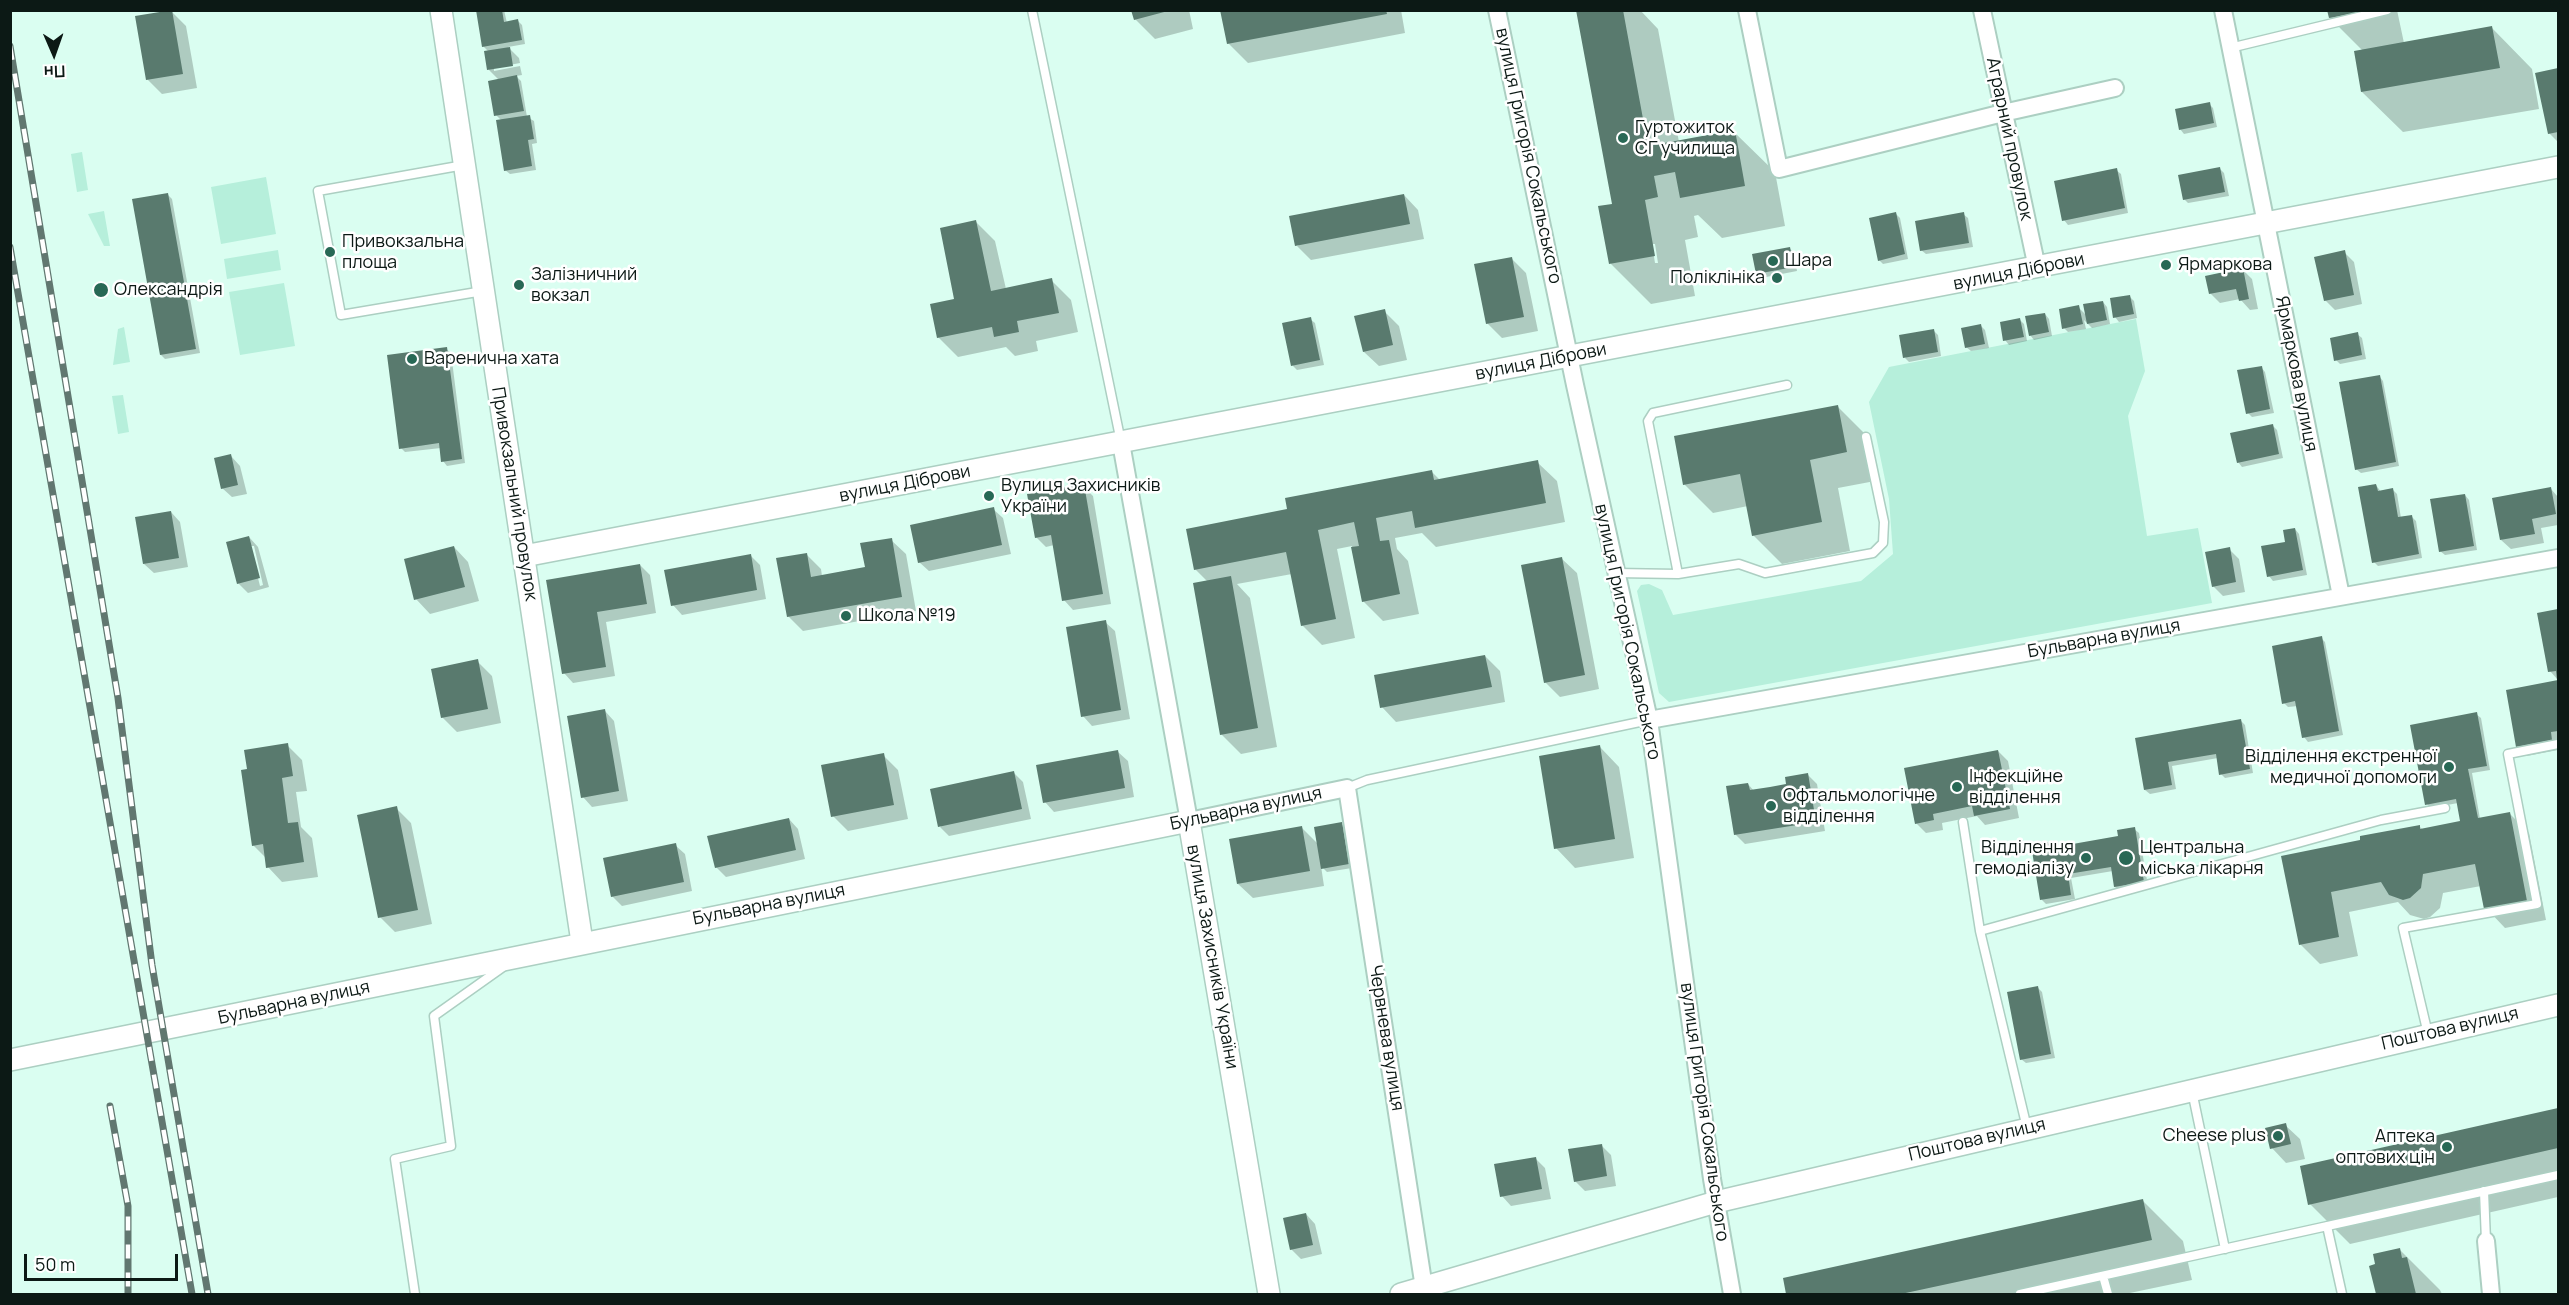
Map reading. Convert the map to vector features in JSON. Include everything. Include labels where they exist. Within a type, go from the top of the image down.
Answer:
[{"type":"street","name":"Привокзальний провулок","points":[[441,10],[582,942]]},
{"type":"street","name":"вулиця Григорія Сокальського","points":[[1497,10],[1569,358],[1649,720],[1716,1202],[1732,1294]]},
{"type":"street","points":[[1747,10],[1779,169],[2003,113],[2115,88]]},
{"type":"street","name":"Аграрний провулок","points":[[1982,10],[2037,268]]},
{"type":"street","name":"Ярмаркова вулиця","points":[[2223,10],[2341,596]]},
{"type":"street","name":"вулиця Діброви","points":[[524,556],[2559,167]]},
{"type":"street","name":"вулиця Захисників України","points":[[1121,443],[1189,821],[1269,1294]]},
{"type":"street","name":"Бульварна вулиця","points":[[1649,720],[2559,558]]},
{"type":"street","name":"Бульварна вулиця","points":[[10,1060],[1347,788]]},
{"type":"street","name":"Червнева вулиця","points":[[1347,788],[1424,1288]]},
{"type":"street","name":"Поштова вулиця","points":[[1401,1294],[1716,1202],[2559,1005]]},
{"type":"street","points":[[2486,1241],[2491,1294]]},
{"type":"lane","points":[[1032,10],[1121,443]]},
{"type":"lane","points":[[2230,48],[2387,10]]},
{"type":"lane","points":[[464,165],[318,191],[340,315],[483,291]]},
{"type":"lane","points":[[1678,574],[1648,421],[1653,413],[1787,385]]},
{"type":"lane","points":[[1616,573],[1678,574],[1739,564],[1765,573],[1873,553],[1883,543],[1884,522],[1866,437]]},
{"type":"lane","points":[[1347,788],[1367,780],[1649,720]]},
{"type":"lane","points":[[2428,1034],[2403,928],[2536,904],[2508,754],[2559,744]]},
{"type":"lane","points":[[1980,931],[2381,820],[2445,808]]},
{"type":"lane","points":[[1963,822],[1980,931],[2027,1128]]},
{"type":"lane","points":[[416,1294],[395,1159],[451,1146],[434,1016],[516,958]]},
{"type":"lane","points":[[2192,1089],[2225,1249]]},
{"type":"lane","points":[[2020,1294],[2559,1175]]},
{"type":"lane","points":[[2484,1191],[2486,1241]]},
{"type":"lane","points":[[2326,1226],[2342,1294]]},
{"type":"lane","points":[[2103,1276],[2108,1294]]},
{"type":"green space","points":[[82,152],[88,190],[77,192],[71,154]]},
{"type":"green space","points":[[266,177],[276,234],[221,244],[211,187]]},
{"type":"green space","points":[[104,211],[110,246],[104,246],[88,214]]},
{"type":"green space","points":[[278,250],[281,270],[227,279],[224,259]]},
{"type":"green space","points":[[284,283],[295,346],[240,355],[229,292]]},
{"type":"green space","points":[[2136,319],[2145,371],[2128,416],[2147,536],[2198,528],[2212,603],[1669,702],[1659,693],[1637,591],[1641,585],[1649,584],[1662,590],[1673,615],[1861,581],[1893,554],[1889,499],[1869,402],[1889,367]]},
{"type":"green space","points":[[124,327],[130,362],[113,365],[118,329]]},
{"type":"green space","points":[[123,395],[129,432],[118,434],[112,396]]},
{"type":"building","points":[[172,10],[183,74],[146,80],[135,16]]},
{"type":"building","points":[[476,10],[502,10],[504,22],[518,19],[522,40],[482,47]]},
{"type":"building","points":[[1131,10],[1168,10],[1168,11],[1134,20]]},
{"type":"building","points":[[1220,10],[1386,10],[1387,14],[1227,44]]},
{"type":"building","name":"Гуртожиток СГ училища","points":[[1576,10],[1623,10],[1648,146],[1735,130],[1745,186],[1680,198],[1675,172],[1654,176],[1658,197],[1645,200],[1655,256],[1609,264],[1598,206],[1612,204]]},
{"type":"building","points":[[2327,10],[2361,10],[2361,12],[2329,18]]},
{"type":"building","points":[[2492,26],[2500,68],[2361,92],[2354,51]]},
{"type":"building","points":[[510,47],[513,66],[487,70],[484,51]]},
{"type":"building","points":[[2558,68],[2558,132],[2548,134],[2535,73]]},
{"type":"building","points":[[517,75],[524,111],[494,116],[488,81]]},
{"type":"building","points":[[2210,102],[2214,123],[2179,130],[2175,109]]},
{"type":"building","points":[[530,115],[534,139],[528,140],[532,166],[504,171],[496,120]]},
{"type":"building","points":[[2220,167],[2225,192],[2183,200],[2178,175]]},
{"type":"building","points":[[2117,168],[2125,208],[2062,221],[2054,181]]},
{"type":"building","points":[[168,193],[196,349],[160,355],[132,199]]},
{"type":"building","points":[[1404,194],[1410,224],[1295,246],[1289,216]]},
{"type":"building","points":[[1896,212],[1905,254],[1878,261],[1869,218]]},
{"type":"building","points":[[1964,212],[1969,243],[1920,251],[1915,221]]},
{"type":"building","points":[[976,220],[991,291],[1052,278],[1059,313],[1017,321],[1019,332],[994,337],[992,327],[937,338],[930,304],[954,299],[940,228]]},
{"type":"building","name":"Шара","points":[[1790,247],[1794,267],[1756,274],[1752,254]]},
{"type":"building","points":[[2345,250],[2354,295],[2324,301],[2314,257]]},
{"type":"building","points":[[1512,257],[1524,317],[1486,324],[1474,264]]},
{"type":"building","points":[[2243,268],[2249,299],[2239,301],[2236,289],[2209,294],[2205,276]]},
{"type":"building","points":[[2130,295],[2134,314],[2113,318],[2110,298]]},
{"type":"building","points":[[2103,301],[2107,320],[2087,324],[2083,304]]},
{"type":"building","points":[[2079,305],[2083,324],[2062,329],[2059,309]]},
{"type":"building","points":[[1385,309],[1393,345],[1363,352],[1354,316]]},
{"type":"building","points":[[2045,313],[2049,332],[2029,336],[2025,316]]},
{"type":"building","points":[[1311,317],[1320,360],[1291,366],[1282,323]]},
{"type":"building","points":[[2020,318],[2024,337],[2003,341],[2000,322]]},
{"type":"building","points":[[1981,324],[1985,344],[1965,348],[1961,328]]},
{"type":"building","points":[[1934,329],[1938,352],[1903,358],[1899,335]]},
{"type":"building","points":[[2358,332],[2362,355],[2334,361],[2330,338]]},
{"type":"building","points":[[447,347],[462,459],[441,462],[439,443],[399,449],[387,355]]},
{"type":"building","points":[[2262,366],[2270,409],[2246,414],[2237,370]]},
{"type":"building","points":[[2380,375],[2396,462],[2355,470],[2339,382]]},
{"type":"building","points":[[1838,405],[1847,452],[1810,460],[1822,522],[1752,536],[1740,474],[1683,485],[1674,436]]},
{"type":"building","points":[[2273,424],[2279,454],[2237,463],[2230,433]]},
{"type":"building","points":[[231,454],[238,485],[221,489],[214,458]]},
{"type":"building","points":[[1538,460],[1546,503],[1415,528],[1412,511],[1376,518],[1380,541],[1389,540],[1400,594],[1362,602],[1351,547],[1359,546],[1354,522],[1318,530],[1336,619],[1301,626],[1286,552],[1194,570],[1186,529],[1287,509],[1285,498],[1432,470],[1434,480]]},
{"type":"building","points":[[1084,484],[1103,594],[1062,601],[1051,535],[1035,538],[1027,494]]},
{"type":"building","points":[[2376,484],[2378,491],[2393,488],[2398,517],[2412,515],[2419,554],[2372,563],[2358,487]]},
{"type":"building","points":[[2551,487],[2556,514],[2532,519],[2535,534],[2500,540],[2492,498]]},
{"type":"building","points":[[2465,494],[2474,546],[2439,552],[2430,499]]},
{"type":"building","points":[[994,507],[1002,545],[918,563],[910,525]]},
{"type":"building","points":[[171,511],[179,558],[143,564],[135,517]]},
{"type":"building","points":[[2295,528],[2303,570],[2267,577],[2261,546],[2285,542],[2283,530]]},
{"type":"building","points":[[249,536],[260,578],[237,584],[226,542]]},
{"type":"building","points":[[892,538],[902,597],[787,617],[776,558],[807,553],[811,577],[865,567],[860,543]]},
{"type":"building","points":[[454,546],[465,587],[414,600],[404,559]]},
{"type":"building","points":[[2230,547],[2236,582],[2212,587],[2205,552]]},
{"type":"building","points":[[751,554],[757,590],[671,606],[664,570]]},
{"type":"building","points":[[1562,557],[1585,675],[1544,683],[1521,565]]},
{"type":"building","points":[[640,564],[647,604],[597,612],[606,667],[562,674],[546,580]]},
{"type":"building","points":[[1231,576],[1258,728],[1220,735],[1193,583]]},
{"type":"building","points":[[2558,609],[2557,680],[2556,671],[2548,672],[2537,613]]},
{"type":"building","points":[[1106,620],[1121,710],[1081,717],[1066,627]]},
{"type":"building","points":[[2322,636],[2339,731],[2302,738],[2295,701],[2282,704],[2272,646]]},
{"type":"building","points":[[1485,655],[1492,687],[1380,708],[1374,675]]},
{"type":"building","points":[[478,659],[488,709],[441,718],[431,669]]},
{"type":"building","points":[[2558,680],[2558,731],[2551,732],[2552,740],[2516,747],[2506,690]]},
{"type":"building","points":[[605,709],[619,791],[581,798],[567,716]]},
{"type":"building","points":[[2477,712],[2487,766],[2468,769],[2478,818],[2510,812],[2527,901],[2484,909],[2475,864],[2423,874],[2421,888],[2410,898],[2403,900],[2389,895],[2381,882],[2331,892],[2339,937],[2299,945],[2281,856],[2360,840],[2360,836],[2420,825],[2420,829],[2460,821],[2456,799],[2425,805],[2410,725]]},
{"type":"building","points":[[2241,719],[2250,769],[2219,775],[2216,754],[2168,762],[2172,785],[2144,790],[2135,738]]},
{"type":"building","points":[[288,743],[293,776],[282,778],[288,823],[298,822],[304,862],[266,868],[263,844],[252,846],[241,770],[247,769],[244,750]]},
{"type":"building","points":[[1600,745],[1615,839],[1554,849],[1539,756]]},
{"type":"building","points":[[1118,750],[1125,788],[1043,803],[1036,765]]},
{"type":"building","name":"Інфекційне відділення","points":[[1998,750],[2010,809],[1974,816],[1972,806],[1933,814],[1934,820],[1915,824],[1904,768]]},
{"type":"building","points":[[884,753],[894,805],[831,817],[821,765]]},
{"type":"building","points":[[1014,771],[1022,809],[938,827],[930,789]]},
{"type":"building","name":"Офтальмологічне відділення","points":[[1808,773],[1816,822],[1734,835],[1726,786],[1748,783],[1750,790],[1770,787],[1786,784],[1785,777]]},
{"type":"building","points":[[397,806],[418,910],[378,918],[357,815]]},
{"type":"building","points":[[789,818],[796,850],[715,868],[707,836]]},
{"type":"building","points":[[1342,822],[1349,864],[1321,869],[1314,827]]},
{"type":"building","points":[[1302,826],[1310,871],[1237,884],[1229,839]]},
{"type":"building","name":"Відділення гемодіалізу","points":[[2135,827],[2144,882],[2114,887],[2111,867],[2068,874],[2071,895],[2040,900],[2031,845],[2048,842],[2050,848],[2118,836],[2117,830]]},
{"type":"building","points":[[676,843],[684,882],[611,897],[603,858]]},
{"type":"building","points":[[2038,986],[2051,1054],[2020,1060],[2007,992]]},
{"type":"building","points":[[2558,1108],[2558,1148],[2308,1205],[2300,1166]]},
{"type":"building","name":"Cheese plus","points":[[2286,1123],[2291,1144],[2270,1149],[2265,1128]]},
{"type":"building","points":[[1602,1144],[1607,1176],[1574,1182],[1568,1149]]},
{"type":"building","points":[[1536,1157],[1542,1189],[1500,1197],[1494,1164]]},
{"type":"building","points":[[2143,1199],[2152,1240],[1901,1294],[1786,1294],[1783,1278]]},
{"type":"building","points":[[1306,1213],[1313,1245],[1290,1250],[1283,1218]]},
{"type":"building","points":[[2400,1248],[2402,1258],[2407,1257],[2416,1294],[2376,1294],[2369,1266],[2375,1264],[2373,1254]]},
{"type":"railway","points":[[10,46],[118,698],[152,965],[208,1294]]},
{"type":"railway","points":[[10,247],[192,1294]]},
{"type":"railway","points":[[110,1106],[128,1206],[128,1294]]},
{"type":"place","name":"Гуртожиток СГ училища","points":[[1623,138]]},
{"type":"place","name":"Привокзальна площа","points":[[330,252]]},
{"type":"place","name":"Шара","points":[[1773,261]]},
{"type":"place","name":"Ярмаркова","points":[[2166,265]]},
{"type":"place","name":"Поліклініка","points":[[1777,278]]},
{"type":"place","name":"Залізничний вокзал","points":[[519,285]]},
{"type":"place","name":"Олександрія","points":[[101,290]]},
{"type":"place","name":"Варенична хата","points":[[412,359]]},
{"type":"place","name":"Вулиця Захисників України","points":[[989,496]]},
{"type":"place","name":"Школа №19","points":[[846,616]]},
{"type":"place","name":"Відділення екстренної медичної допомоги","points":[[2449,767]]},
{"type":"place","name":"Інфекційне відділення","points":[[1957,787]]},
{"type":"place","name":"Офтальмологічне відділення","points":[[1771,806]]},
{"type":"place","name":"Відділення гемодіалізу","points":[[2086,858]]},
{"type":"place","name":"Центральна міська лікарня","points":[[2126,858]]},
{"type":"place","name":"Cheese plus","points":[[2278,1136]]},
{"type":"place","name":"Аптека оптових цін","points":[[2447,1147]]}]
